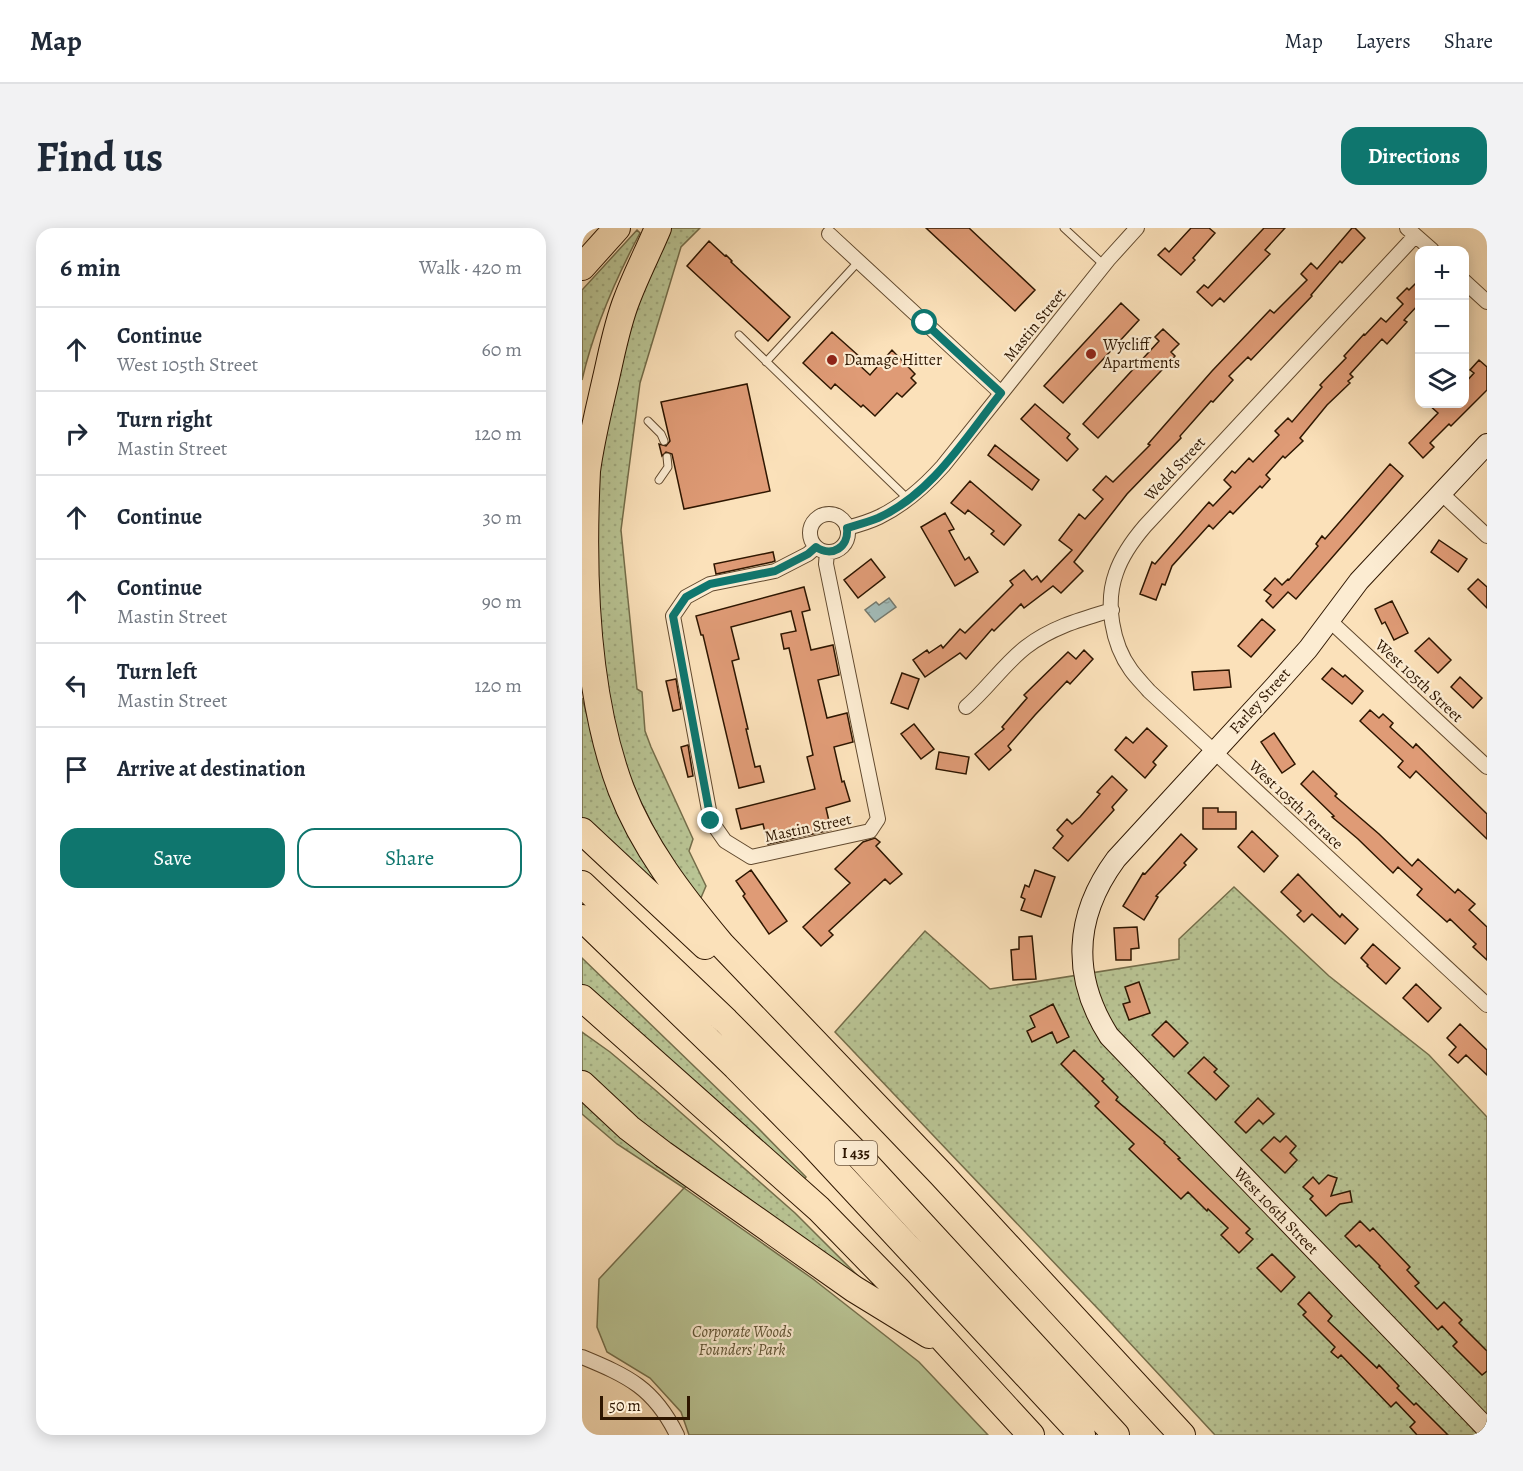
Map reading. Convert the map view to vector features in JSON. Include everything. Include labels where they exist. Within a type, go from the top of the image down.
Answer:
[{"type":"highway","points":[[582,267],[617,228]]},
{"type":"highway","points":[[657,228],[626,300],[594,426],[583,512],[583,608],[597,704],[607,746],[622,790],[639,827],[658,860],[695,913],[722,945],[933,1165],[1182,1435]]},
{"type":"highway","points":[[582,831],[747,986],[786,1012]]},
{"type":"highway","name":"I 435","points":[[582,884],[695,990],[835,1132],[1116,1435]]},
{"type":"highway","name":"I 435","points":[[582,918],[810,1142],[1082,1435]]},
{"type":"highway","points":[[584,1007],[631,1041],[819,1209],[954,1350],[1031,1435]]},
{"type":"highway","points":[[582,1084],[629,1128],[672,1161],[854,1290],[954,1350]]},
{"type":"street","name":"Mastin Street","points":[[847,528],[879,517],[908,499],[943,466],[1104,265],[1137,228]]},
{"type":"street","points":[[1411,232],[1427,246]]},
{"type":"street","name":"Wedd Street","points":[[1112,610],[1115,574],[1125,553],[1145,526],[1411,232]]},
{"type":"street","points":[[829,234],[1001,393]]},
{"type":"street","points":[[1469,286],[1487,302]]},
{"type":"street","name":"Farley Street","points":[[1084,980],[1082,936],[1088,911],[1097,887],[1123,851],[1281,679],[1359,581],[1487,444]]},
{"type":"street","points":[[1441,493],[1487,536]]},
{"type":"street","points":[[823,515],[835,515],[841,518],[847,528],[847,540],[833,552],[821,549],[810,535],[811,528],[823,515]]},
{"type":"street","name":"Mastin Street","points":[[821,549],[878,819],[870,831],[751,857],[725,841],[711,821],[673,616],[686,597],[710,584],[775,571],[821,549]]},
{"type":"street","points":[[966,707],[984,692],[1006,665],[1025,647],[1046,633],[1068,623],[1112,610]]},
{"type":"street","name":"West 105th Terrace","points":[[1112,610],[1116,640],[1131,670],[1149,691],[1487,1005]]},
{"type":"street","name":"West 105th Street","points":[[1329,620],[1487,767]]},
{"type":"street","name":"West 106th Street","points":[[1084,980],[1096,1016],[1126,1057],[1487,1429]]},
{"type":"street","points":[[582,1357],[613,1369],[634,1382],[659,1405],[677,1435]]},
{"type":"lane","points":[[1064,228],[1104,265]]},
{"type":"lane","points":[[766,362],[859,261]]},
{"type":"lane","points":[[739,335],[908,499]]},
{"type":"lane","points":[[648,421],[661,434],[664,441]]},
{"type":"lane","points":[[659,480],[668,467],[667,457]]},
{"type":"green space","points":[[662,228],[700,228],[681,247],[640,383],[621,530],[637,689],[642,692],[645,731],[693,839],[689,851],[706,886],[700,900],[679,872],[639,798],[621,756],[602,689],[589,451]]},
{"type":"green space","points":[[637,230],[640,233],[606,305],[582,380],[582,290]]},
{"type":"green space","points":[[582,698],[600,760],[667,890],[661,893],[582,821]]},
{"type":"green space","points":[[1234,887],[1329,976],[1429,1055],[1487,1117],[1487,1435],[1215,1435],[835,1032],[925,931],[990,989],[1179,959],[1179,939]]},
{"type":"green space","points":[[582,958],[756,1126],[806,1177],[803,1181],[582,986]]},
{"type":"green space","points":[[582,1032],[654,1089],[795,1213],[859,1277],[702,1170],[600,1088],[582,1070]]},
{"type":"green space","points":[[582,1097],[688,1185],[684,1188],[617,1144],[582,1114]]},
{"type":"green space","name":"Corporate Woods Founders' Park","points":[[684,1188],[813,1279],[919,1362],[988,1435],[689,1435],[681,1412],[650,1378],[607,1352],[597,1327],[599,1279]]},
{"type":"water","points":[[889,598],[896,607],[875,622],[865,610],[876,602],[879,605]]},
{"type":"building","points":[[926,228],[969,228],[1035,290],[1015,311]]},
{"type":"building","points":[[1191,228],[1209,228],[1215,233],[1181,275],[1158,255],[1165,248],[1169,252]]},
{"type":"building","points":[[1264,228],[1285,228],[1265,250],[1270,254],[1224,302],[1220,298],[1212,306],[1197,292],[1204,285],[1208,288]]},
{"type":"building","points":[[1352,228],[1355,228],[1365,238],[1342,263],[1340,261],[1312,296],[1251,360],[1248,357],[1229,376],[1233,380],[1213,402],[1211,401],[1180,436],[1181,438],[1127,494],[1074,562],[1083,571],[1061,593],[1053,586],[1024,608],[1021,604],[994,631],[992,629],[966,659],[960,653],[925,677],[913,660],[927,650],[929,653],[941,645],[943,648],[960,629],[965,633],[1013,585],[1010,581],[1024,570],[1032,580],[1037,576],[1041,582],[1072,550],[1059,540],[1079,514],[1085,519],[1103,499],[1093,490],[1106,476],[1113,482],[1150,445],[1148,444],[1212,371],[1270,310],[1274,313],[1307,280],[1301,274],[1311,263],[1317,269]]},
{"type":"building","points":[[709,241],[790,317],[768,341],[687,266]]},
{"type":"building","points":[[1415,284],[1415,308],[1404,320],[1407,322],[1387,344],[1382,339],[1350,374],[1353,377],[1348,381],[1350,383],[1327,405],[1300,438],[1303,441],[1285,458],[1283,456],[1266,475],[1270,479],[1233,514],[1230,511],[1213,529],[1209,525],[1172,566],[1156,600],[1140,594],[1152,562],[1155,564],[1209,502],[1213,506],[1231,487],[1224,480],[1232,471],[1235,473],[1249,458],[1253,462],[1279,435],[1275,431],[1288,418],[1292,422],[1322,387],[1320,385],[1346,358],[1344,356],[1381,318],[1386,322],[1403,304],[1397,298],[1407,288],[1409,290]]},
{"type":"building","name":"Wycliff Apartments","points":[[1121,303],[1139,320],[1063,403],[1044,386]]},
{"type":"building","points":[[1163,329],[1179,344],[1171,352],[1175,356],[1098,438],[1083,424],[1159,341],[1155,337]]},
{"type":"building","points":[[832,332],[860,357],[856,362],[870,375],[892,350],[915,374],[911,378],[916,383],[902,397],[897,393],[875,416],[835,384],[831,389],[803,363]]},
{"type":"building","points":[[1479,360],[1487,367],[1487,390],[1469,408],[1469,378],[1474,373],[1470,370]]},
{"type":"building","points":[[747,384],[770,491],[684,509],[672,454],[666,452],[662,456],[659,444],[666,446],[670,441],[661,402]]},
{"type":"building","points":[[1035,404],[1070,434],[1067,438],[1078,449],[1067,461],[1021,419]]},
{"type":"building","points":[[1432,408],[1469,408],[1430,443],[1434,447],[1423,458],[1409,443],[1438,413]]},
{"type":"building","points":[[995,445],[1039,480],[1032,490],[988,455]]},
{"type":"building","points":[[1390,464],[1403,476],[1296,599],[1288,592],[1273,608],[1266,601],[1271,595],[1264,590],[1275,578],[1282,585],[1289,580],[1318,546],[1316,544],[1322,536],[1325,539]]},
{"type":"building","points":[[970,481],[1021,525],[1004,545],[991,534],[994,531],[968,510],[965,514],[951,503]]},
{"type":"building","points":[[945,513],[954,529],[949,531],[965,560],[969,557],[978,572],[955,586],[921,527]]},
{"type":"building","points":[[1439,540],[1467,559],[1458,572],[1431,552]]},
{"type":"building","points":[[773,552],[775,561],[716,574],[714,564]]},
{"type":"building","points":[[871,559],[885,577],[858,598],[844,580]]},
{"type":"building","points":[[1478,579],[1487,587],[1487,608],[1468,589]]},
{"type":"building","points":[[804,587],[810,610],[802,612],[811,650],[833,645],[839,675],[818,680],[827,718],[847,713],[853,742],[834,747],[842,782],[844,781],[850,801],[826,808],[831,830],[768,844],[763,824],[741,829],[736,809],[815,789],[807,757],[813,755],[789,648],[784,649],[781,634],[796,631],[791,611],[731,627],[739,659],[732,661],[748,729],[746,729],[755,767],[760,766],[764,782],[739,788],[703,635],[701,635],[696,616]]},
{"type":"building","points":[[1392,601],[1408,633],[1394,640],[1385,622],[1382,624],[1375,609]]},
{"type":"building","points":[[1262,619],[1275,630],[1251,657],[1238,646]]},
{"type":"building","points":[[1429,638],[1451,660],[1438,673],[1415,651]]},
{"type":"building","points":[[1084,650],[1093,659],[1070,684],[1067,681],[1035,715],[1008,746],[1011,750],[989,770],[975,754],[1004,729],[1002,727],[1027,698],[1024,695],[1068,652],[1076,659]]},
{"type":"building","points":[[1332,668],[1343,677],[1345,675],[1363,691],[1352,704],[1322,679]]},
{"type":"building","points":[[1229,670],[1231,687],[1194,690],[1192,672]]},
{"type":"building","points":[[902,673],[919,679],[908,709],[891,703]]},
{"type":"building","points":[[1460,677],[1482,698],[1473,708],[1451,687]]},
{"type":"building","points":[[676,679],[681,709],[673,711],[666,681]]},
{"type":"building","points":[[1370,710],[1379,718],[1383,714],[1393,723],[1390,727],[1413,748],[1416,744],[1487,814],[1487,839],[1416,771],[1410,778],[1398,767],[1403,761],[1360,721]]},
{"type":"building","points":[[914,724],[934,749],[921,759],[901,734]]},
{"type":"building","points":[[1147,728],[1167,746],[1153,762],[1156,765],[1145,778],[1115,750],[1126,737],[1133,743]]},
{"type":"building","points":[[1274,733],[1295,764],[1282,773],[1261,742]]},
{"type":"building","points":[[688,745],[693,776],[688,777],[681,747]]},
{"type":"building","points":[[939,752],[969,757],[966,774],[936,769]]},
{"type":"building","points":[[1313,771],[1337,794],[1335,796],[1412,866],[1418,859],[1455,893],[1458,889],[1475,904],[1469,910],[1487,927],[1487,960],[1473,947],[1476,944],[1450,919],[1447,922],[1417,895],[1422,889],[1398,867],[1393,873],[1332,817],[1334,816],[1301,784]]},
{"type":"building","points":[[1112,776],[1127,790],[1112,807],[1114,810],[1068,861],[1053,848],[1063,836],[1057,830],[1067,819],[1072,824],[1080,817],[1100,794],[1097,792]]},
{"type":"building","points":[[1203,808],[1218,808],[1218,812],[1236,812],[1236,829],[1203,829]]},
{"type":"building","points":[[1252,831],[1278,856],[1264,872],[1238,847]]},
{"type":"building","points":[[1181,834],[1197,849],[1184,863],[1186,865],[1156,896],[1158,897],[1144,920],[1123,906],[1143,873],[1145,874]]},
{"type":"building","points":[[875,838],[880,842],[876,846],[902,874],[890,884],[885,879],[829,931],[833,935],[821,946],[803,927],[850,883],[835,869],[863,842]]},
{"type":"building","points":[[751,870],[787,921],[769,934],[743,896],[745,894],[736,881]]},
{"type":"building","points":[[1035,870],[1055,877],[1041,917],[1021,910],[1025,899],[1021,897],[1025,885],[1029,887]]},
{"type":"building","points":[[1298,874],[1340,917],[1342,914],[1358,929],[1345,944],[1312,914],[1304,922],[1297,915],[1301,911],[1281,892]]},
{"type":"building","points":[[1137,927],[1139,948],[1131,949],[1131,960],[1116,960],[1114,928]]},
{"type":"building","points":[[1032,936],[1036,979],[1013,980],[1011,950],[1019,949],[1019,937]]},
{"type":"building","points":[[1373,944],[1400,968],[1386,984],[1361,958]]},
{"type":"building","points":[[1139,982],[1150,1013],[1129,1020],[1123,1004],[1130,1002],[1125,987]]},
{"type":"building","points":[[1416,984],[1441,1008],[1428,1022],[1403,998]]},
{"type":"building","points":[[1053,1004],[1069,1037],[1057,1043],[1052,1032],[1032,1042],[1027,1031],[1035,1027],[1030,1016]]},
{"type":"building","points":[[1166,1021],[1188,1043],[1174,1057],[1152,1035]]},
{"type":"building","points":[[1460,1024],[1487,1050],[1487,1075],[1466,1055],[1458,1063],[1449,1055],[1456,1047],[1447,1038]]},
{"type":"building","points":[[1074,1050],[1104,1079],[1102,1081],[1118,1097],[1116,1100],[1165,1142],[1180,1158],[1178,1159],[1250,1229],[1246,1233],[1253,1239],[1239,1253],[1221,1235],[1228,1228],[1208,1209],[1207,1211],[1188,1192],[1181,1199],[1129,1149],[1134,1144],[1095,1106],[1099,1102],[1061,1064]]},
{"type":"building","points":[[1204,1057],[1217,1069],[1214,1072],[1229,1086],[1216,1100],[1188,1073]]},
{"type":"building","points":[[1258,1098],[1274,1114],[1263,1124],[1259,1120],[1246,1133],[1235,1122]]},
{"type":"building","points":[[1286,1136],[1296,1146],[1290,1153],[1297,1160],[1285,1173],[1261,1150],[1274,1137],[1280,1142]]},
{"type":"building","points":[[1328,1175],[1337,1178],[1331,1196],[1350,1191],[1352,1202],[1340,1204],[1326,1216],[1310,1199],[1313,1196],[1303,1187],[1313,1177],[1319,1184]]},
{"type":"building","points":[[1360,1221],[1370,1231],[1373,1228],[1410,1267],[1407,1270],[1419,1283],[1415,1286],[1437,1309],[1444,1302],[1462,1320],[1459,1323],[1487,1351],[1487,1371],[1482,1375],[1453,1346],[1457,1342],[1442,1326],[1438,1330],[1380,1266],[1359,1245],[1356,1247],[1345,1236]]},
{"type":"building","points":[[1272,1254],[1295,1277],[1281,1292],[1257,1268]]},
{"type":"building","points":[[1309,1292],[1332,1316],[1328,1321],[1377,1368],[1379,1365],[1399,1386],[1397,1388],[1414,1405],[1416,1403],[1448,1435],[1417,1435],[1410,1427],[1415,1422],[1396,1402],[1391,1407],[1341,1355],[1338,1358],[1331,1352],[1335,1347],[1303,1315],[1306,1312],[1298,1304]]},
{"type":"place","name":"Wycliff Apartments","points":[[1091,354]]},
{"type":"place","name":"Damage Hitter","points":[[832,360]]},
{"type":"route","points":[[711,821],[673,616],[686,597],[710,584],[775,571],[808,554],[816,547],[827,552],[839,549],[847,540],[847,528],[879,517],[906,501],[943,466],[1001,393],[925,323]]}]
